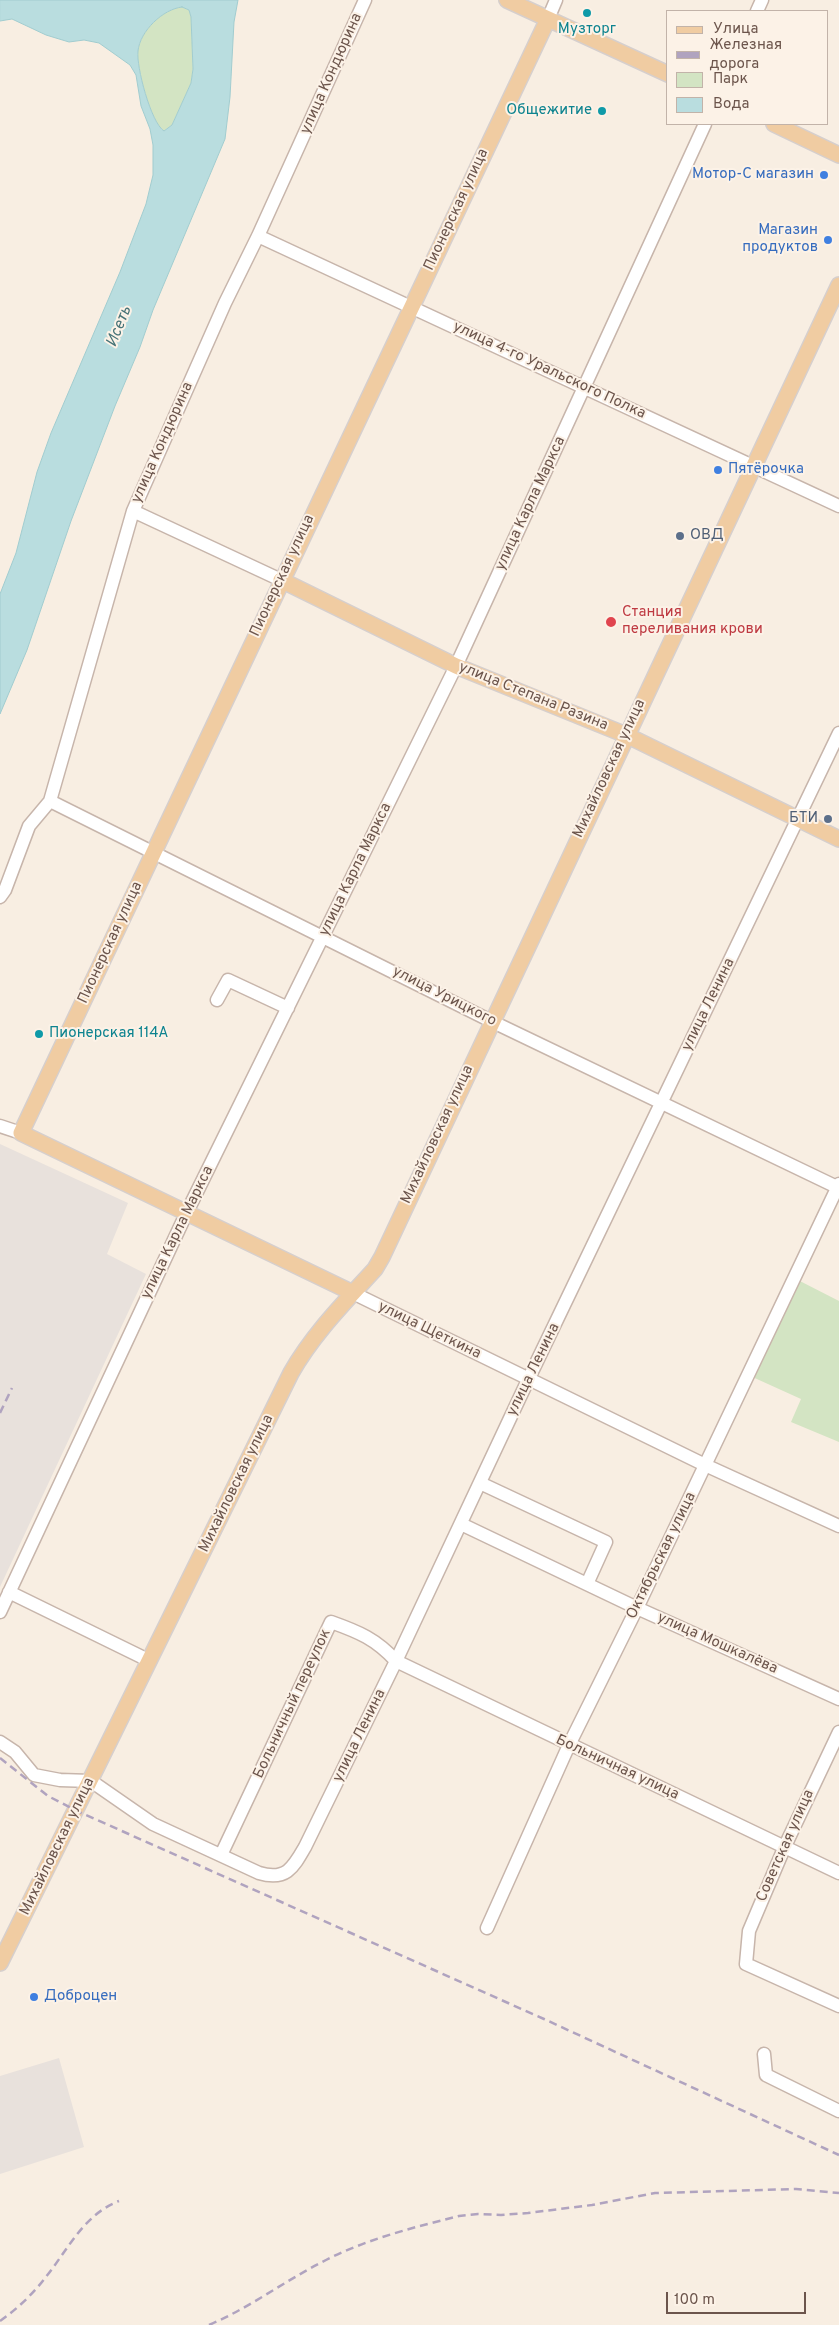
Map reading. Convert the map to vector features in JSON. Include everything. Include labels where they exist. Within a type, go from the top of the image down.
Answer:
[{"type":"main road","points":[[507,0],[666,73]]},
{"type":"main road","name":"Пионерская улица","points":[[21,1133],[548,19]]},
{"type":"main road","points":[[776,125],[839,154]]},
{"type":"main road","name":"Михайловская улица","points":[[0,1964],[302,1354],[375,1269],[382,1257],[491,1021],[839,285]]},
{"type":"main road","name":"улица Степана Разина","points":[[281,580],[456,666],[626,735],[839,839]]},
{"type":"main road","name":"улица Щеткина","points":[[21,1133],[353,1293]]},
{"type":"street","name":"улица Кондюрина","points":[[0,897],[5,890],[29,826],[50,801],[133,511],[225,303],[258,236],[365,0]]},
{"type":"street","name":"Пионерская улица","points":[[548,19],[556,0]]},
{"type":"street","name":"улица Карла Маркса","points":[[0,1612],[187,1212],[456,666],[705,125]]},
{"type":"street","name":"улица 4-го Уральского Полка","points":[[258,236],[411,306],[753,468],[839,506]]},
{"type":"street","points":[[133,511],[281,580]]},
{"type":"street","name":"улица Ленина","points":[[92,1780],[153,1824],[221,1856],[272,1877],[282,1875],[291,1868],[305,1847],[396,1661],[528,1380],[839,733]]},
{"type":"street","name":"улица Урицкого","points":[[50,801],[491,1021],[661,1104],[838,1186]]},
{"type":"street","points":[[217,1000],[228,980],[288,1008]]},
{"type":"street","points":[[0,1126],[21,1133]]},
{"type":"street","name":"Октябрьская улица","points":[[487,1928],[569,1745],[637,1608],[838,1186]]},
{"type":"street","name":"улица Щеткина","points":[[353,1293],[705,1465],[839,1526]]},
{"type":"street","points":[[480,1483],[606,1542],[587,1584]]},
{"type":"street","name":"улица Мошкалёва","points":[[461,1524],[637,1608],[839,1699]]},
{"type":"street","points":[[9,1592],[150,1661]]},
{"type":"street","name":"Больничный переулок","points":[[221,1856],[331,1622],[357,1631],[381,1644],[396,1661]]},
{"type":"street","name":"Больничная улица","points":[[396,1661],[839,1873]]},
{"type":"street","name":"Советская улица","points":[[839,1732],[785,1846],[749,1931],[746,1964],[839,2006]]},
{"type":"street","points":[[0,1742],[15,1752],[34,1775],[60,1780],[92,1780]]},
{"type":"street","points":[[764,2054],[766,2074],[839,2111]]},
{"type":"shaded area","points":[[0,1144],[128,1203],[107,1254],[146,1274],[0,1587]]},
{"type":"shaded area","points":[[59,2058],[84,2147],[0,2174],[0,2076]]},
{"type":"green space","points":[[182,7],[189,10],[191,17],[193,69],[191,83],[172,125],[164,131],[154,117],[145,94],[139,69],[138,51],[143,36],[154,22],[167,12]]},
{"type":"green space","points":[[794,1278],[839,1301],[839,1442],[791,1422],[801,1399],[748,1375]]},
{"type":"water","name":"Исеть","points":[[0,0],[238,0],[234,22],[230,97],[225,139],[115,406],[71,521],[27,650],[0,714],[0,594],[16,553],[37,472],[51,433],[120,272],[146,204],[153,175],[153,145],[150,129],[141,106],[136,75],[130,65],[99,43],[84,40],[69,42],[46,35],[12,19],[0,21]],"holes":[[[182,7],[189,10],[191,17],[193,69],[191,83],[172,125],[164,131],[154,117],[145,94],[139,69],[138,51],[143,36],[160,17],[167,12]]]},
{"type":"railway","points":[[0,1413],[12,1388]]},
{"type":"railway","points":[[0,1758],[48,1796],[77,1811],[544,2019],[839,2155]]},
{"type":"railway","points":[[209,2325],[239,2310],[311,2268],[358,2246],[391,2234],[459,2216],[528,2213],[592,2205],[655,2193],[796,2189],[839,2193]]},
{"type":"railway","points":[[0,2321],[35,2290],[86,2224],[106,2207],[119,2201]]},
{"type":"place","name":"Музторг","points":[[587,13]]},
{"type":"place","name":"Общежитие","points":[[602,111]]},
{"type":"place","name":"Мотор-С магазин","points":[[824,175]]},
{"type":"place","name":"Магазин продуктов","points":[[828,240]]},
{"type":"place","name":"Пятёрочка","points":[[718,470]]},
{"type":"place","name":"ОВД","points":[[680,536]]},
{"type":"place","name":"Станция переливания крови","points":[[611,622]]},
{"type":"place","name":"БТИ","points":[[828,819]]},
{"type":"place","name":"Пионерская 114А","points":[[39,1034]]},
{"type":"place","name":"Доброцен","points":[[34,1997]]}]
